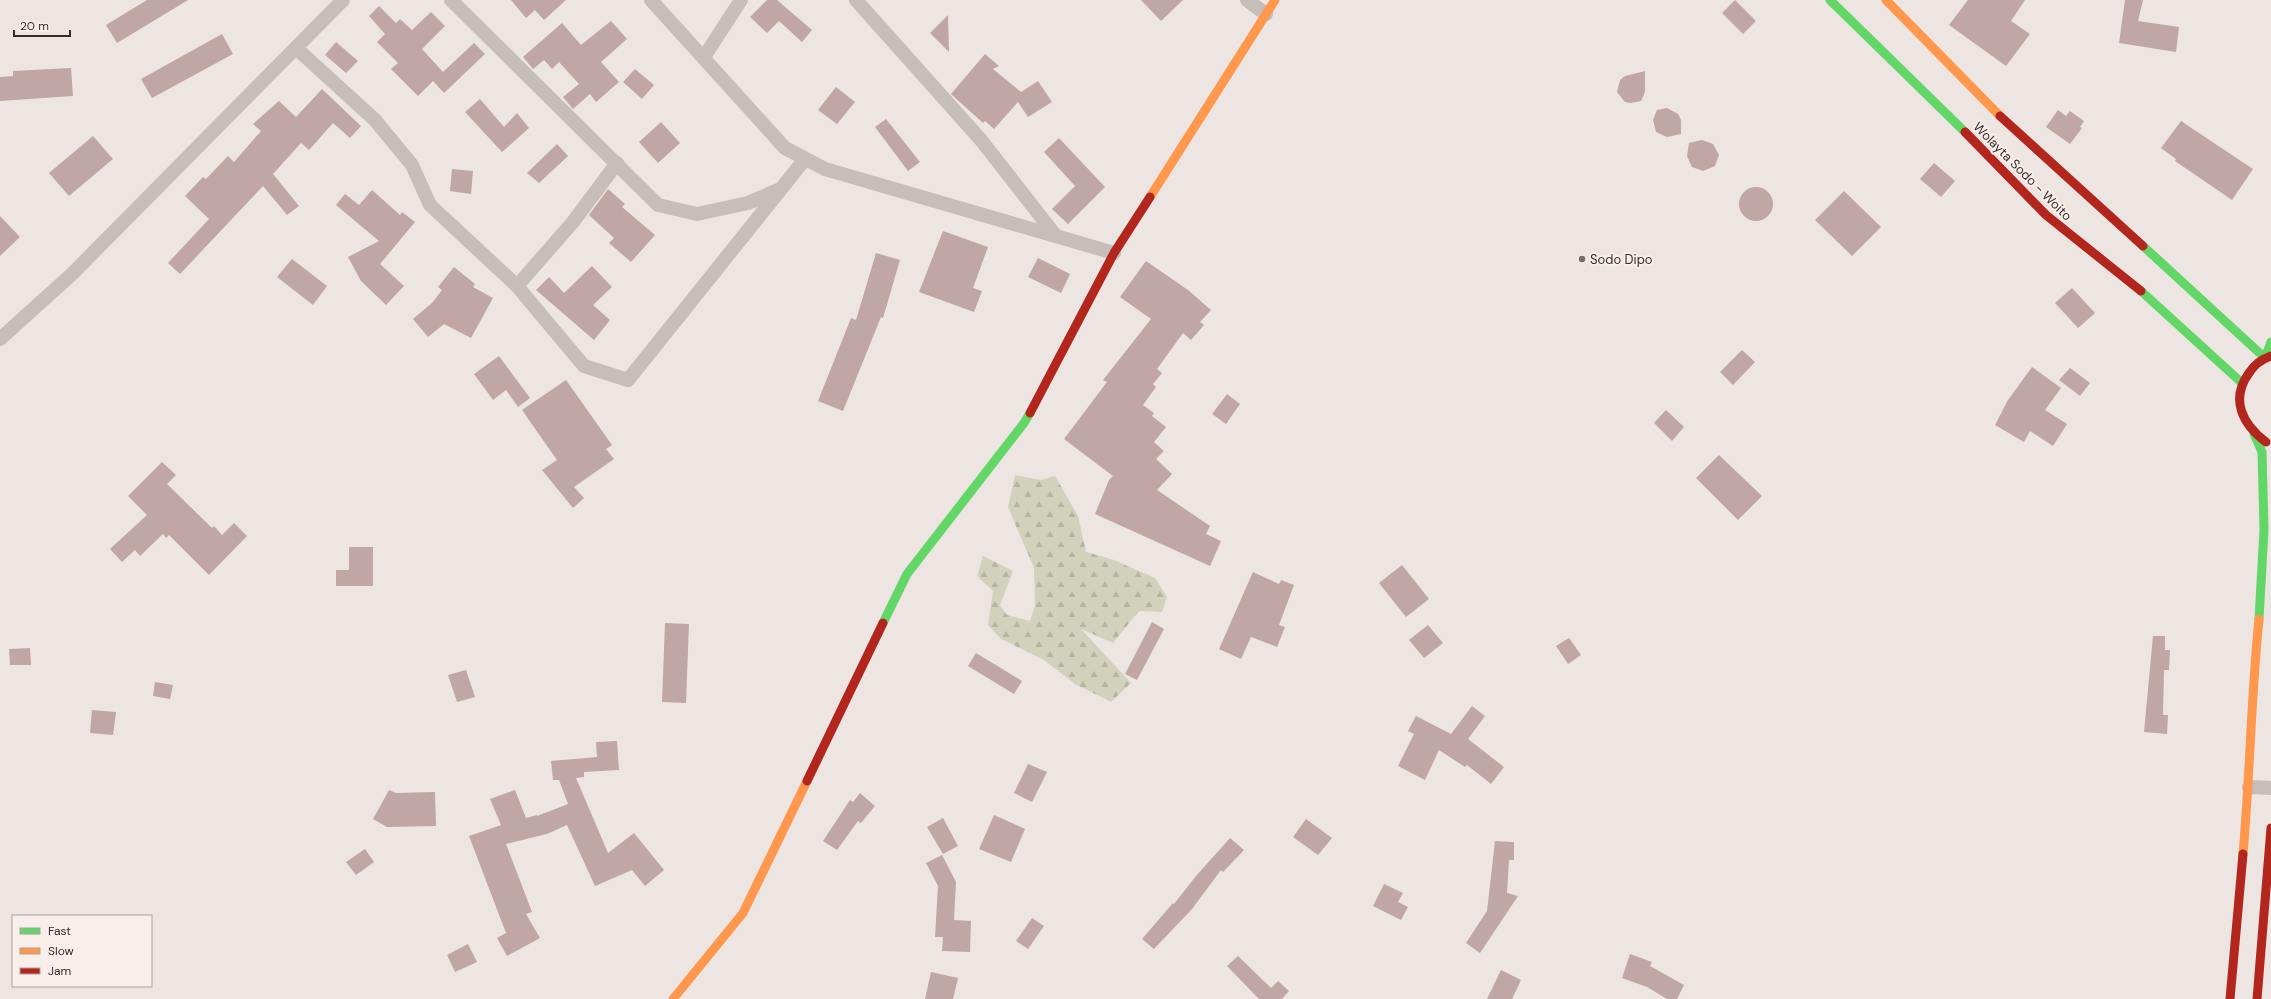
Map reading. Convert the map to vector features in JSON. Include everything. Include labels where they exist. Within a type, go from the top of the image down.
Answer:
[{"type":"main road","points":[[673,999],[743,913],[907,574],[1024,423],[1114,253],[1275,0]]},
{"type":"main road","name":"Wolayta Sodo - Woito","points":[[1830,0],[1949,115],[2046,215],[2156,303],[2242,384]]},
{"type":"main road","name":"Wolayta Sodo - Woito","points":[[1886,0],[1991,107],[2268,357]]},
{"type":"main road","points":[[2271,342],[2268,357],[2245,378],[2239,397],[2240,411],[2245,424],[2254,434],[2271,444]]},
{"type":"main road","points":[[2230,999],[2249,787],[2252,688],[2260,606],[2264,530],[2262,452],[2254,434]]},
{"type":"main road","points":[[2257,999],[2271,828]]},
{"type":"street","points":[[0,339],[72,274],[343,0]]},
{"type":"street","points":[[452,0],[658,205],[697,214],[748,203],[780,190]]},
{"type":"street","points":[[651,0],[785,148],[805,159],[825,169],[1114,253]]},
{"type":"street","points":[[704,57],[741,0]]},
{"type":"street","points":[[856,0],[981,140],[1056,236]]},
{"type":"street","points":[[1247,0],[1266,14]]},
{"type":"street","points":[[296,48],[375,120],[412,165],[430,205],[517,286],[584,366],[628,380],[805,159]]},
{"type":"street","points":[[517,286],[573,222],[617,163]]},
{"type":"street","points":[[2249,787],[2271,788]]},
{"type":"green space","points":[[1015,475],[1041,480],[1055,476],[1078,516],[1086,552],[1114,560],[1155,578],[1167,597],[1162,612],[1139,611],[1113,643],[1081,629],[1131,683],[1111,702],[1075,684],[1044,660],[1001,639],[988,625],[993,591],[977,576],[983,556],[1013,571],[1000,605],[1007,615],[1030,621],[1035,605],[1034,568],[1008,507]]},
{"type":"building","points":[[147,0],[188,0],[117,43],[106,25]]},
{"type":"building","points":[[511,0],[566,0],[544,20],[535,10],[526,18]]},
{"type":"building","points":[[767,0],[777,0],[812,30],[802,42],[779,21],[767,33],[750,17]]},
{"type":"building","points":[[1141,0],[1183,0],[1161,21]]},
{"type":"building","points":[[1735,0],[1756,21],[1743,34],[1722,13]]},
{"type":"building","points":[[1968,0],[2025,0],[2011,21],[2030,34],[2006,66],[1949,25]]},
{"type":"building","points":[[2125,0],[2143,0],[2138,21],[2179,27],[2176,52],[2119,43]]},
{"type":"building","points":[[379,6],[396,23],[400,19],[412,30],[431,12],[445,26],[422,49],[443,72],[474,43],[485,54],[444,93],[433,81],[418,96],[391,69],[398,63],[377,42],[385,34],[369,16]]},
{"type":"building","points":[[948,15],[949,52],[930,33]]},
{"type":"building","points":[[611,21],[627,39],[601,62],[619,82],[596,102],[590,94],[573,109],[563,97],[579,84],[559,62],[552,69],[544,60],[533,69],[523,57],[562,23],[581,45]]},
{"type":"building","points":[[222,34],[233,54],[152,98],[141,79]]},
{"type":"building","points":[[336,42],[358,61],[346,73],[325,55]]},
{"type":"building","points":[[985,54],[999,66],[993,69],[1021,92],[1038,81],[1052,102],[1028,117],[1018,102],[994,129],[985,121],[983,123],[951,94]]},
{"type":"building","points":[[71,68],[73,96],[0,101],[0,77],[13,76],[13,71]]},
{"type":"building","points":[[635,69],[654,85],[642,99],[623,82]]},
{"type":"building","points":[[1645,71],[1645,92],[1641,101],[1631,103],[1625,102],[1617,92],[1620,80],[1625,76]]},
{"type":"building","points":[[836,87],[855,102],[837,124],[818,110]]},
{"type":"building","points":[[322,89],[361,126],[350,138],[333,123],[309,150],[301,143],[273,174],[299,206],[287,215],[263,186],[180,274],[168,263],[209,219],[185,196],[203,177],[206,179],[228,156],[234,162],[261,131],[253,124],[279,101],[296,117]]},
{"type":"building","points":[[480,99],[504,127],[517,113],[529,128],[502,152],[465,112]]},
{"type":"building","points":[[1667,108],[1678,114],[1681,120],[1681,134],[1667,137],[1656,132],[1653,120],[1657,110]]},
{"type":"building","points":[[2058,110],[2066,116],[2070,111],[2084,121],[2080,127],[2082,128],[2070,144],[2046,127]]},
{"type":"building","points":[[886,119],[920,162],[908,171],[875,127]]},
{"type":"building","points":[[2181,121],[2253,169],[2232,200],[2175,161],[2176,159],[2161,148]]},
{"type":"building","points":[[661,122],[680,143],[658,163],[639,142]]},
{"type":"building","points":[[93,136],[113,159],[69,196],[49,173]]},
{"type":"building","points":[[1059,138],[1105,187],[1068,224],[1052,209],[1075,186],[1044,152]]},
{"type":"building","points":[[1702,140],[1713,144],[1719,155],[1715,166],[1703,171],[1692,167],[1687,156],[1689,143]]},
{"type":"building","points":[[557,144],[568,156],[539,183],[527,173]]},
{"type":"building","points":[[1934,163],[1955,181],[1941,197],[1920,179]]},
{"type":"building","points":[[452,169],[473,171],[471,194],[450,191]]},
{"type":"building","points":[[1753,187],[1759,187],[1763,188],[1770,194],[1773,204],[1772,211],[1766,218],[1759,221],[1753,221],[1749,220],[1742,214],[1739,207],[1739,201],[1740,197],[1746,190]]},
{"type":"building","points":[[608,189],[625,204],[622,207],[655,235],[631,262],[609,243],[614,238],[589,215]]},
{"type":"building","points":[[372,190],[400,215],[402,212],[415,222],[380,264],[404,286],[386,305],[361,281],[348,257],[379,241],[336,205],[345,194],[359,205]]},
{"type":"building","points":[[1844,191],[1881,227],[1852,256],[1815,220]]},
{"type":"building","points":[[0,216],[20,237],[0,256]]},
{"type":"building","points":[[943,231],[988,247],[973,288],[982,291],[974,312],[919,292]]},
{"type":"building","points":[[876,253],[900,260],[883,318],[881,317],[843,411],[818,401],[851,318],[856,320]]},
{"type":"building","points":[[1038,258],[1070,274],[1061,293],[1028,277]]},
{"type":"building","points":[[292,259],[327,286],[313,305],[277,277]]},
{"type":"building","points":[[1146,261],[1188,290],[1211,310],[1200,322],[1204,325],[1191,340],[1183,333],[1157,369],[1162,373],[1153,384],[1156,387],[1143,405],[1154,413],[1152,416],[1166,427],[1154,442],[1164,451],[1156,459],[1172,474],[1157,490],[1210,526],[1206,534],[1221,541],[1210,566],[1095,514],[1109,480],[1113,476],[1064,439],[1107,382],[1103,380],[1151,319],[1120,297]]},
{"type":"building","points":[[592,266],[612,287],[593,305],[610,320],[594,340],[536,290],[549,277],[564,293]]},
{"type":"building","points":[[454,267],[475,284],[473,287],[493,298],[471,338],[444,324],[428,337],[413,319],[432,303],[442,290],[438,287]]},
{"type":"building","points":[[2072,288],[2095,313],[2078,328],[2055,303]]},
{"type":"building","points":[[1742,350],[1755,362],[1733,385],[1720,372]]},
{"type":"building","points":[[499,356],[530,398],[518,407],[506,390],[493,400],[474,374]]},
{"type":"building","points":[[2032,367],[2061,388],[2045,410],[2067,424],[2053,446],[2030,431],[2024,442],[1995,425],[2008,400]]},
{"type":"building","points":[[2070,368],[2090,383],[2080,396],[2059,380]]},
{"type":"building","points":[[566,380],[612,445],[606,449],[614,459],[574,487],[584,498],[573,508],[542,470],[557,460],[522,410]]},
{"type":"building","points":[[1227,394],[1240,404],[1226,424],[1212,414]]},
{"type":"building","points":[[1666,410],[1684,427],[1672,441],[1654,423]]},
{"type":"building","points":[[1719,455],[1762,496],[1738,520],[1696,478]]},
{"type":"building","points":[[162,462],[176,475],[167,484],[212,528],[214,526],[222,535],[234,523],[247,536],[209,575],[169,535],[166,538],[163,534],[140,556],[135,550],[122,562],[110,549],[147,515],[128,496]]},
{"type":"building","points":[[349,547],[373,547],[373,586],[336,586],[336,570],[349,570]]},
{"type":"building","points":[[1402,565],[1429,599],[1406,617],[1379,583]]},
{"type":"building","points":[[1253,572],[1279,584],[1281,580],[1294,585],[1279,625],[1285,627],[1277,647],[1251,637],[1241,659],[1219,649]]},
{"type":"building","points":[[1152,622],[1164,629],[1137,680],[1125,674]]},
{"type":"building","points":[[665,623],[689,624],[686,703],[662,702]]},
{"type":"building","points":[[1428,625],[1443,643],[1424,658],[1409,640]]},
{"type":"building","points":[[2153,636],[2165,636],[2165,650],[2170,650],[2169,670],[2164,670],[2163,715],[2168,715],[2167,734],[2144,732]]},
{"type":"building","points":[[1569,638],[1581,655],[1568,664],[1556,646]]},
{"type":"building","points":[[30,648],[31,665],[10,665],[9,649]]},
{"type":"building","points":[[976,653],[1022,681],[1014,694],[968,666]]},
{"type":"building","points":[[466,670],[475,697],[457,702],[448,675]]},
{"type":"building","points":[[155,682],[173,685],[170,699],[153,696]]},
{"type":"building","points":[[1472,706],[1485,716],[1468,739],[1504,767],[1491,784],[1467,765],[1465,767],[1439,750],[1425,780],[1398,766],[1414,734],[1408,731],[1416,716],[1451,734]]},
{"type":"building","points":[[92,710],[116,712],[113,735],[90,733]]},
{"type":"building","points":[[617,741],[619,770],[584,772],[584,777],[576,778],[608,853],[634,833],[664,870],[645,886],[632,870],[595,886],[567,825],[547,834],[506,844],[532,912],[526,914],[540,938],[507,956],[497,938],[506,933],[469,836],[501,825],[490,799],[515,790],[526,818],[537,816],[568,804],[559,780],[553,780],[551,761],[597,757],[596,742]]},
{"type":"building","points":[[1028,764],[1047,772],[1032,802],[1014,793]]},
{"type":"building","points":[[389,790],[396,793],[435,792],[436,826],[387,827],[373,819]]},
{"type":"building","points":[[860,793],[875,806],[861,823],[858,821],[837,850],[823,841],[850,800],[853,802]]},
{"type":"building","points":[[994,815],[1025,829],[1011,862],[979,849]]},
{"type":"building","points":[[943,818],[958,846],[943,854],[927,827]]},
{"type":"building","points":[[1306,819],[1332,838],[1318,855],[1293,837]]},
{"type":"building","points":[[1230,838],[1244,850],[1223,872],[1221,870],[1192,909],[1154,949],[1142,939]]},
{"type":"building","points":[[1495,841],[1514,842],[1514,860],[1509,860],[1507,893],[1518,896],[1480,953],[1466,943],[1487,911]]},
{"type":"building","points":[[365,849],[374,862],[356,875],[346,862]]},
{"type":"building","points":[[942,855],[956,882],[954,920],[971,921],[970,952],[942,951],[943,937],[935,937],[938,886],[926,863]]},
{"type":"building","points":[[1384,884],[1403,893],[1398,902],[1408,907],[1401,920],[1373,906]]},
{"type":"building","points":[[1032,918],[1044,926],[1028,949],[1016,941]]},
{"type":"building","points":[[468,944],[477,962],[455,972],[447,955]]},
{"type":"building","points":[[1630,954],[1652,962],[1650,966],[1684,985],[1677,999],[1667,999],[1647,987],[1622,978]]},
{"type":"building","points":[[1238,956],[1271,988],[1278,981],[1289,991],[1282,999],[1259,999],[1227,966]]},
{"type":"building","points":[[1501,970],[1521,980],[1512,999],[1487,999]]},
{"type":"building","points":[[931,972],[958,978],[953,999],[925,999]]},
{"type":"traffic: fast","points":[[1830,0],[1965,132]]},
{"type":"traffic: fast","points":[[2143,246],[2265,358],[2271,342]]},
{"type":"traffic: fast","points":[[2141,291],[2242,383]]},
{"type":"traffic: fast","points":[[883,623],[907,574],[1024,423],[1030,413]]},
{"type":"traffic: fast","points":[[2254,434],[2262,452],[2264,530],[2259,619]]},
{"type":"traffic: slow","points":[[1150,197],[1275,0]]},
{"type":"traffic: slow","points":[[1886,0],[2000,116]]},
{"type":"traffic: slow","points":[[2243,854],[2259,619]]},
{"type":"traffic: slow","points":[[673,999],[743,913],[807,781]]},
{"type":"traffic: jam","points":[[2000,116],[2143,246]]},
{"type":"traffic: jam","points":[[1965,132],[2046,215],[2141,291]]},
{"type":"traffic: jam","points":[[1030,413],[1114,253],[1150,197]]},
{"type":"traffic: jam","points":[[2266,442],[2245,419],[2241,410],[2240,392],[2243,383],[2253,367],[2271,356]]},
{"type":"traffic: jam","points":[[807,781],[883,623]]},
{"type":"traffic: jam","points":[[2257,999],[2271,828]]},
{"type":"traffic: jam","points":[[2230,999],[2243,854]]},
{"type":"place","name":"Sodo Dipo","points":[[1582,259]]}]
